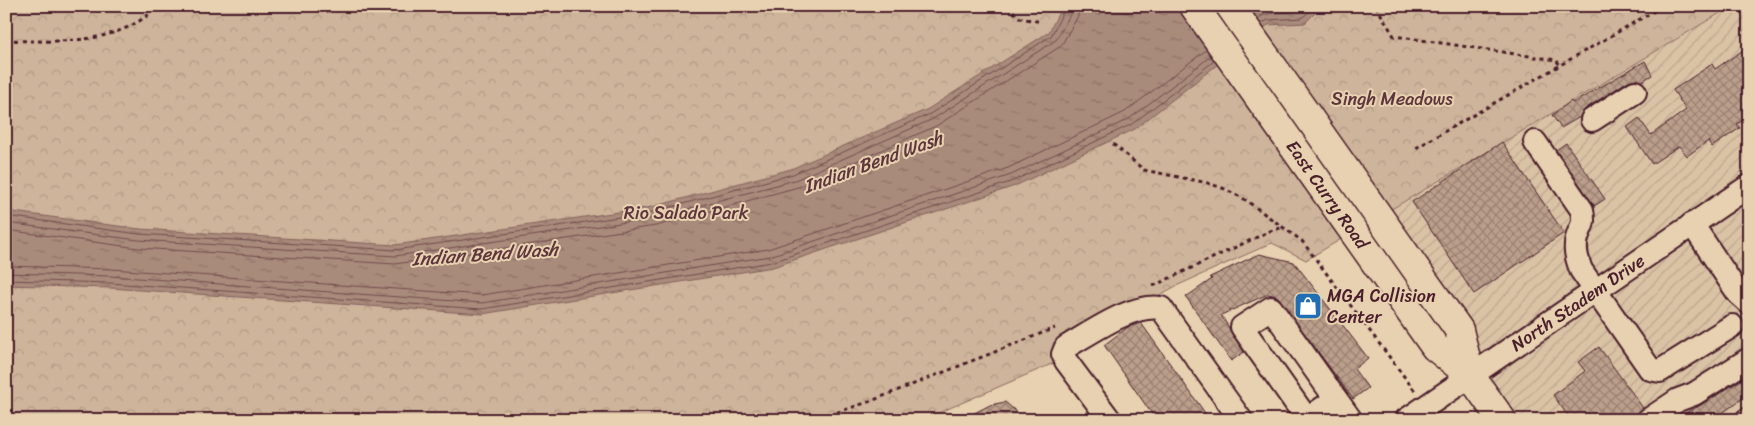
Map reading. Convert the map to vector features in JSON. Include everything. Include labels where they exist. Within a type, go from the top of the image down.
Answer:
[{"type":"main road","name":"East Curry Road","points":[[1194,6],[1435,347],[1470,375],[1502,420]]},
{"type":"main road","name":"East Curry Road","points":[[1230,6],[1459,330],[1470,375]]},
{"type":"street","points":[[1592,120],[1635,92]]},
{"type":"street","points":[[1535,142],[1582,210],[1584,223],[1577,237],[1576,254],[1580,270],[1650,369],[1660,371],[1732,326]]},
{"type":"street","name":"North Stadem Drive","points":[[1406,420],[1595,289],[1749,186]]},
{"type":"street","points":[[1692,224],[1738,293],[1749,303]]},
{"type":"street","points":[[1110,420],[1066,361],[1064,354],[1066,347],[1106,323],[1151,306],[1161,308],[1241,420]]},
{"type":"street","points":[[1336,398],[1307,419],[1242,327],[1271,308],[1352,420]]},
{"type":"street","points":[[1648,420],[1678,400],[1694,394],[1749,359]]},
{"type":"path","points":[[6,40],[86,40],[120,32],[138,22],[158,6]]},
{"type":"path","points":[[1007,6],[1020,18],[1042,22]]},
{"type":"path","points":[[1376,6],[1394,36],[1556,60],[1561,66]]},
{"type":"path","points":[[1416,148],[1663,6]]},
{"type":"path","points":[[1113,144],[1144,170],[1208,183],[1225,189],[1284,227],[1302,241],[1426,405]]},
{"type":"path","points":[[1148,288],[1270,231],[1284,227]]},
{"type":"path","points":[[814,420],[872,401],[1059,327]]},
{"type":"shaded area","points":[[1732,6],[1749,6],[1749,420],[1511,420],[1366,224]]},
{"type":"green space","name":"Rio Salado Park","points":[[6,6],[1732,6],[1306,260],[1272,243],[1176,286],[1132,310],[1054,363],[922,420],[6,420]]},
{"type":"water","name":"Indian Bend Wash","points":[[1062,6],[1322,6],[1305,23],[1268,25],[1135,129],[1015,186],[773,267],[482,314],[110,288],[6,285],[6,211],[140,229],[395,245],[652,207],[791,169],[928,109],[1049,32]]},
{"type":"building","points":[[1749,46],[1749,116],[1737,124],[1740,128],[1712,147],[1708,141],[1687,156],[1679,146],[1652,164],[1627,127],[1639,118],[1651,135],[1686,110],[1673,90],[1712,64],[1715,69]]},
{"type":"building","points":[[1645,61],[1652,75],[1642,81],[1635,79],[1628,81],[1585,109],[1580,117],[1561,128],[1552,115],[1571,101],[1573,103]]},
{"type":"building","points":[[1502,142],[1564,233],[1474,294],[1412,202]]},
{"type":"building","points":[[1566,143],[1605,199],[1594,206],[1556,150]]},
{"type":"building","points":[[1259,254],[1294,262],[1368,358],[1354,369],[1368,388],[1353,399],[1277,296],[1268,294],[1221,315],[1244,352],[1231,361],[1186,297],[1212,279],[1210,277]]},
{"type":"building","points":[[1141,323],[1210,420],[1156,420],[1104,345],[1128,327]]},
{"type":"building","points":[[1599,347],[1643,408],[1637,414],[1635,420],[1571,420],[1553,395],[1585,371],[1578,362]]},
{"type":"building","points":[[1749,375],[1749,394],[1712,420],[1672,420],[1701,405]]},
{"type":"building","points":[[1005,402],[1026,420],[961,420],[990,405]]},
{"type":"place","name":"MGA Collision Center","points":[[1308,306]]},
{"type":"park label","name":"Singh Meadows","points":[[1392,99]]}]
